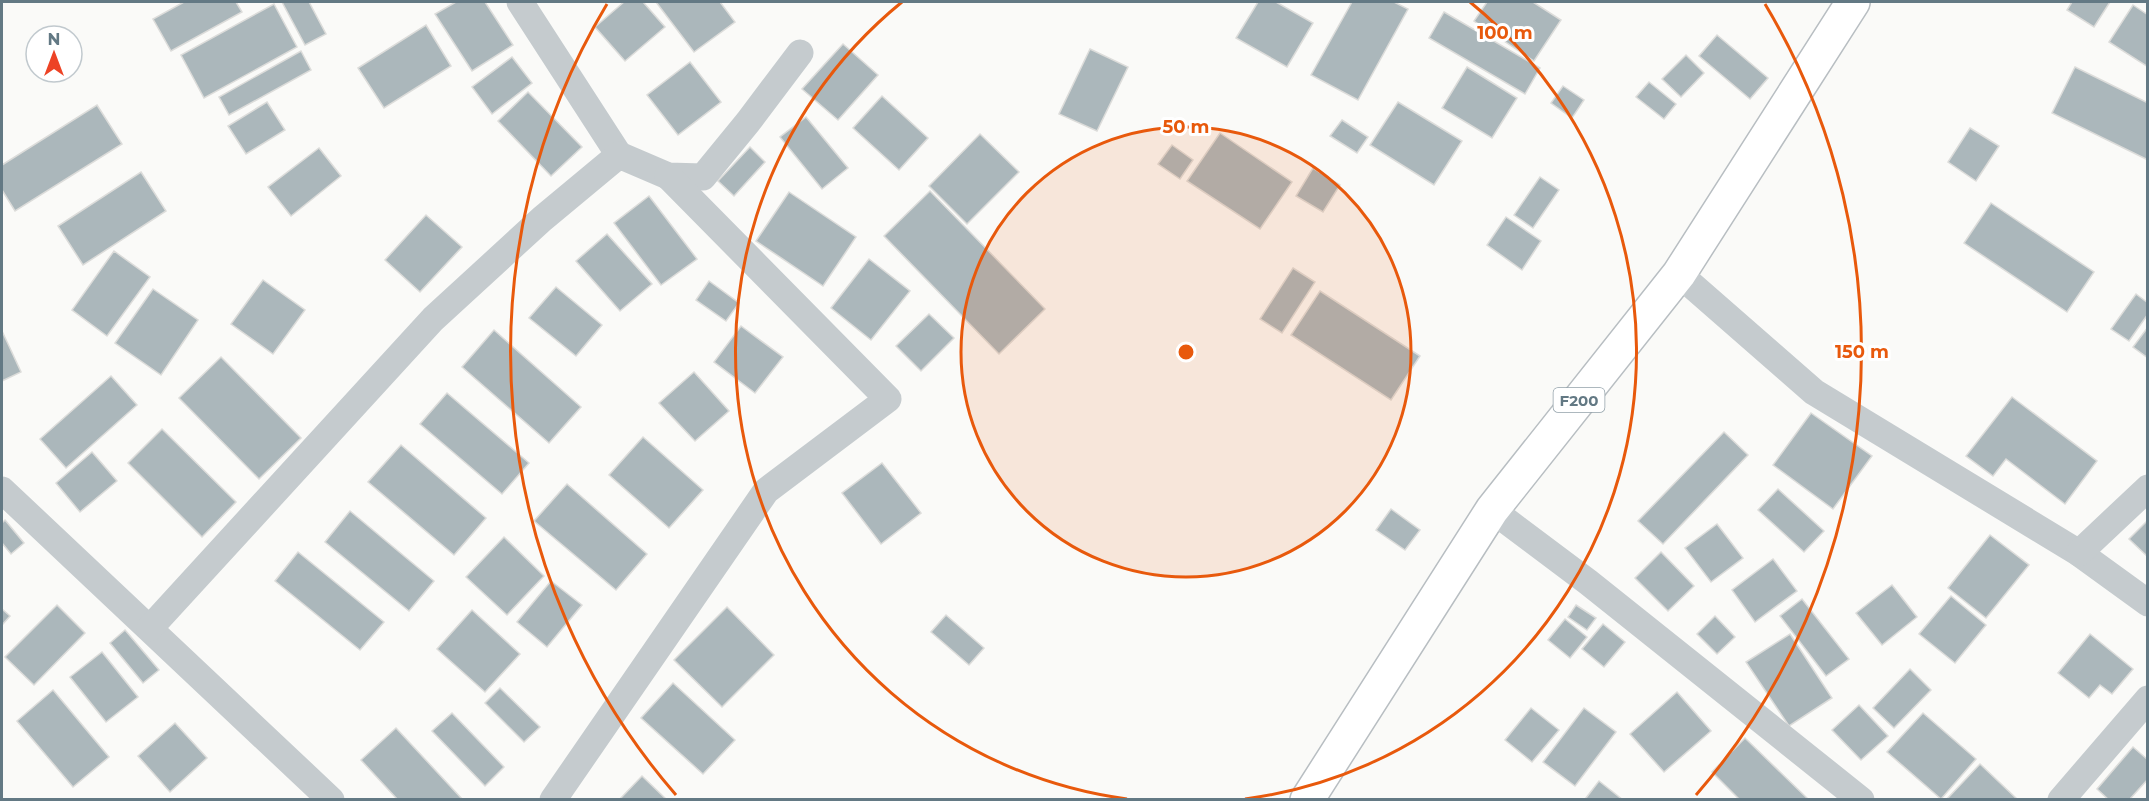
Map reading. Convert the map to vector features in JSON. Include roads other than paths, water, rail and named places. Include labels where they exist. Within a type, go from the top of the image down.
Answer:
[{"type":"main road","name":"F200","points":[[1307,800],[1492,510],[1679,274],[1853,2]]},
{"type":"street","points":[[520,2],[619,155],[668,176],[703,177],[800,53]]},
{"type":"street","points":[[150,628],[433,319],[542,219],[619,155]]},
{"type":"street","points":[[553,800],[766,491],[888,399],[668,176]]},
{"type":"street","points":[[1679,274],[1814,392],[2079,553],[2148,603]]},
{"type":"street","points":[[2079,553],[2148,488]]},
{"type":"street","points":[[2,490],[331,800]]},
{"type":"street","points":[[1492,510],[1588,582],[1861,800]]},
{"type":"street","points":[[2061,800],[2148,699]]}]
